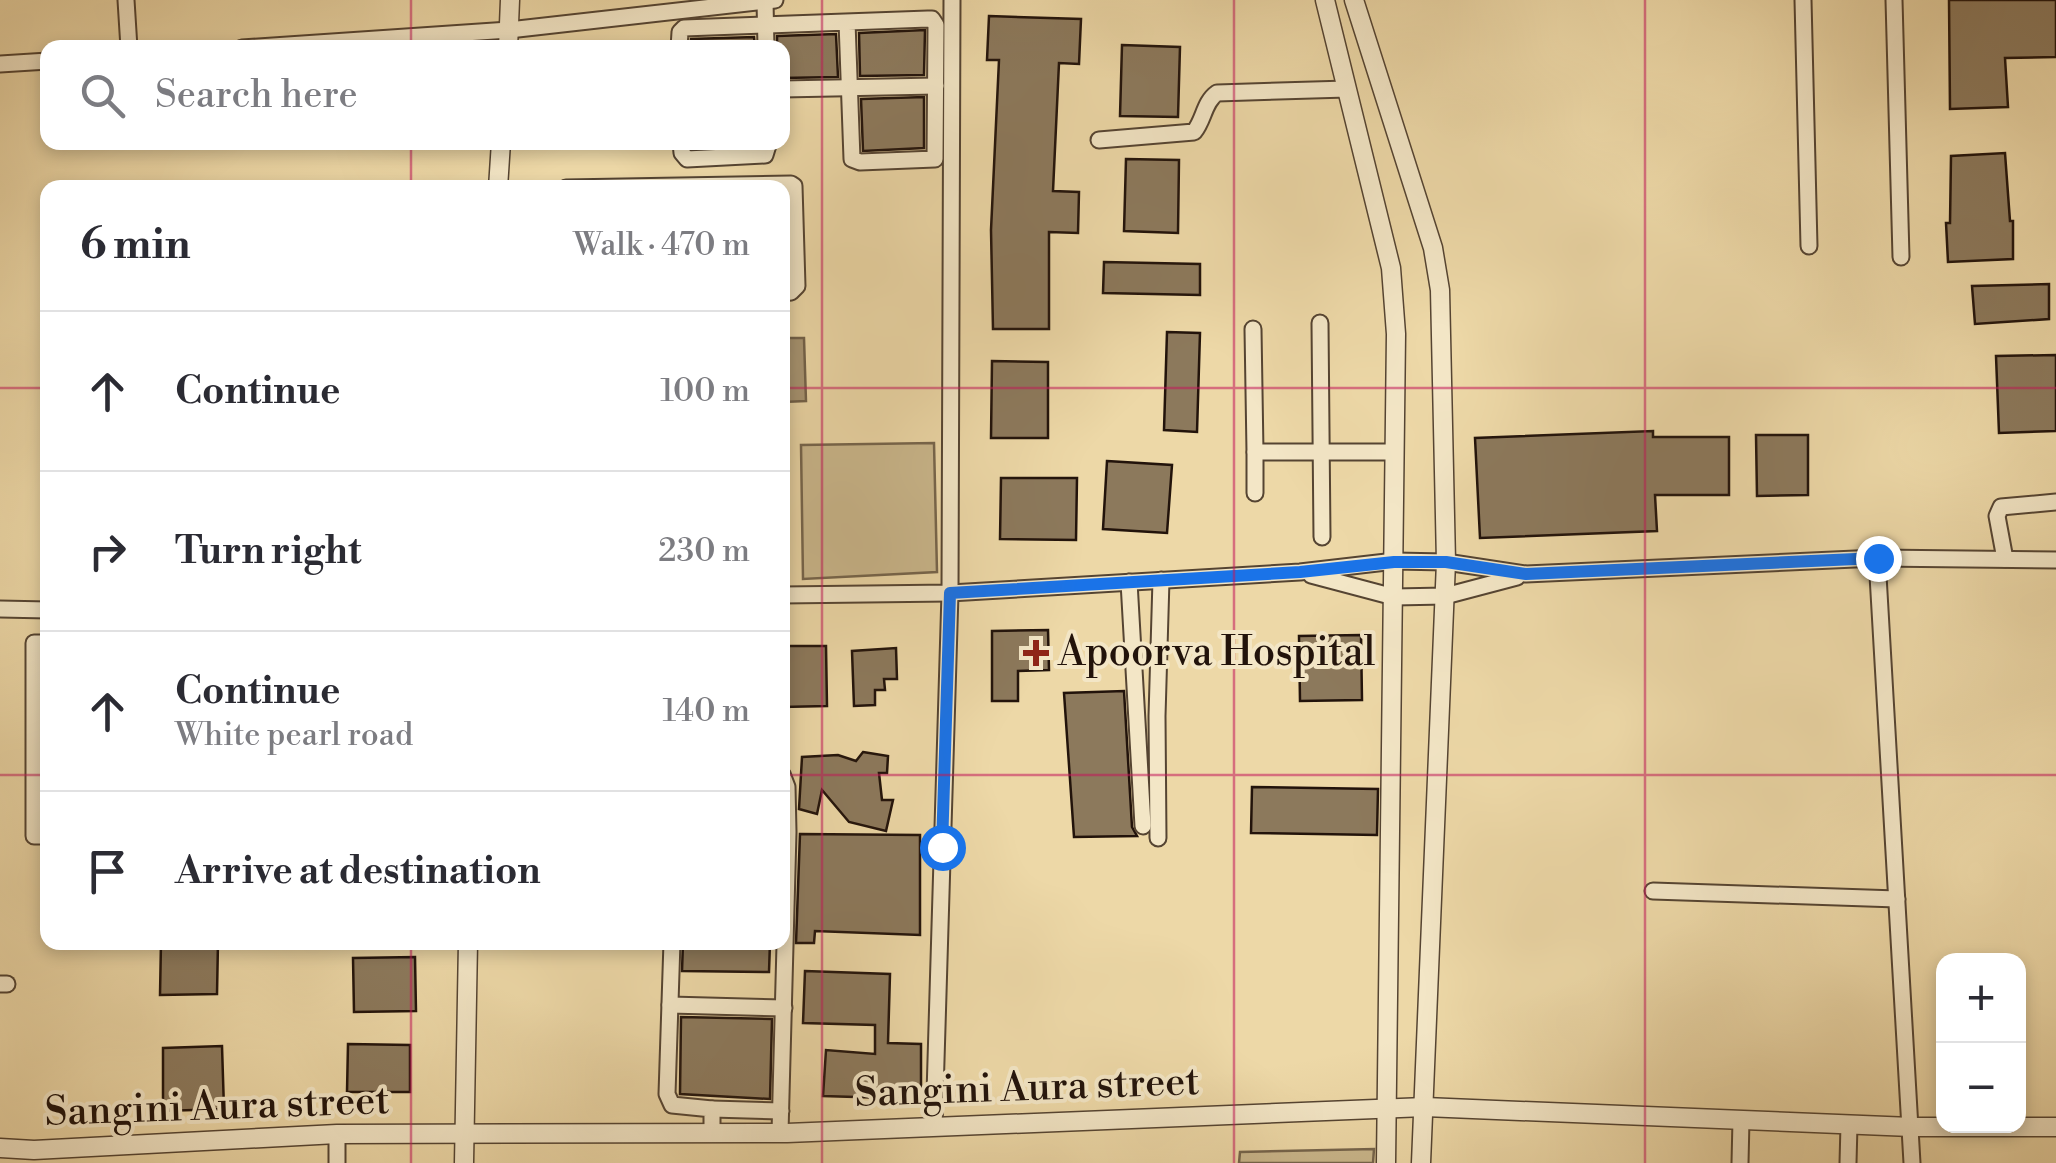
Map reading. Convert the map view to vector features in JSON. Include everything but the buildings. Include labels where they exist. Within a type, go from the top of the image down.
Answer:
[{"type":"street","points":[[126,0],[129,40]]},
{"type":"street","points":[[509,39],[510,0]]},
{"type":"street","points":[[479,40],[776,0]]},
{"type":"street","points":[[934,1127],[950,593],[952,0]]},
{"type":"street","points":[[1324,0],[1391,268],[1396,334],[1386,1163]]},
{"type":"street","points":[[1354,0],[1433,248],[1440,290],[1446,562],[1421,1163]]},
{"type":"street","points":[[1802,0],[1810,246]]},
{"type":"street","points":[[1894,0],[1901,257]]},
{"type":"street","points":[[765,1],[766,40]]},
{"type":"street","points":[[680,40],[681,29],[765,25],[847,22],[932,19],[936,25],[936,158],[860,162],[851,156],[847,22]]},
{"type":"street","points":[[0,64],[40,62]]},
{"type":"street","points":[[790,90],[936,86]]},
{"type":"street","points":[[1098,140],[1194,132],[1210,98],[1217,93],[1346,89]]},
{"type":"street","points":[[499,180],[500,150]]},
{"type":"street","points":[[682,150],[688,159],[765,155],[767,150]]},
{"type":"street","points":[[790,184],[794,186],[797,286],[790,292]]},
{"type":"street","points":[[1320,323],[1322,537]]},
{"type":"street","points":[[1253,329],[1255,493]]},
{"type":"street","points":[[1256,452],[1395,452]]},
{"type":"street","points":[[2005,560],[1998,516],[2001,508],[2056,502]]},
{"type":"street","points":[[790,595],[950,593],[1300,572],[1394,562],[1446,562],[1526,574],[1878,558],[2056,560]]},
{"type":"street","points":[[1878,558],[1912,1163]]},
{"type":"street","points":[[1300,572],[1394,597],[1444,596],[1526,574]]},
{"type":"street","points":[[1158,838],[1162,580]]},
{"type":"street","points":[[1129,582],[1143,826]]},
{"type":"street","points":[[0,609],[40,610]]},
{"type":"street","points":[[40,644],[34,644],[40,724]]},
{"type":"street","points":[[40,751],[34,836],[40,836]]},
{"type":"street","points":[[1654,891],[1897,899]]},
{"type":"street","points":[[464,1163],[468,950]]},
{"type":"street","points":[[672,950],[667,1094],[672,1105],[781,1111]]},
{"type":"street","points":[[780,1132],[784,950]]},
{"type":"street","points":[[670,1005],[784,1008]]},
{"type":"street","name":"Sangini Aura street","points":[[0,1148],[34,1150],[337,1134],[780,1132],[1425,1107],[1910,1127],[2056,1127]]},
{"type":"street","points":[[712,1109],[712,1133]]},
{"type":"street","points":[[1740,1163],[1741,1120]]},
{"type":"street","points":[[1848,1163],[1849,1125]]},
{"type":"street","points":[[337,1134],[337,1163]]},
{"type":"shaded area","points":[[790,338],[804,338],[806,401],[790,402]]},
{"type":"shaded area","points":[[934,443],[937,572],[803,579],[801,445]]},
{"type":"shaded area","points":[[1374,1149],[1373,1163],[1239,1163],[1240,1152]]},
{"type":"place","name":"Apoorva Hospital","points":[[1036,653]]},
{"type":"route","points":[[942,847],[950,593],[1300,572],[1394,562],[1446,562],[1526,574],[1878,558]]}]
